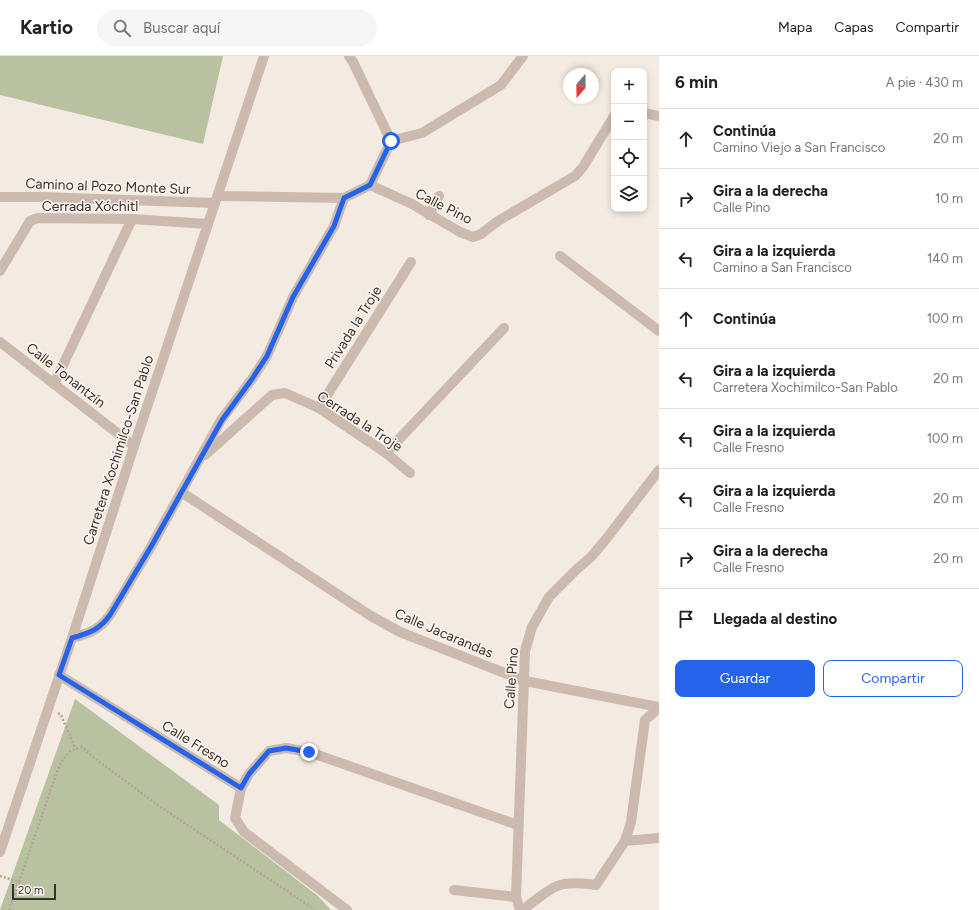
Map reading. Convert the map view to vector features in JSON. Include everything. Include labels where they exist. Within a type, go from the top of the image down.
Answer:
[{"type":"street","name":"Carretera Xochimilco-San Pablo","points":[[0,852],[264,56]]},
{"type":"street","points":[[349,56],[391,141]]},
{"type":"street","points":[[391,141],[422,133],[502,85],[523,56]]},
{"type":"street","points":[[647,114],[659,116]]},
{"type":"street","name":"Calle Pino","points":[[370,185],[412,204],[460,232],[473,237],[481,234],[498,221],[575,176],[584,167],[611,121]]},
{"type":"street","points":[[217,200],[344,198],[370,185],[391,141]]},
{"type":"street","points":[[429,215],[439,196]]},
{"type":"street","name":"Camino al Pozo Monte Sur","points":[[0,198],[42,197],[217,200]]},
{"type":"street","points":[[72,638],[88,634],[103,624],[152,545],[180,492],[222,420],[267,356],[293,297],[334,226],[344,198]]},
{"type":"street","name":"Cerrada Xóchitl","points":[[0,271],[30,221],[38,218],[132,220],[208,224]]},
{"type":"street","points":[[54,384],[132,220]]},
{"type":"street","points":[[560,256],[659,331]]},
{"type":"street","name":"Privada la Troje","points":[[319,408],[411,262]]},
{"type":"street","points":[[386,453],[504,328]]},
{"type":"street","name":"Calle Tonantzín","points":[[0,342],[134,446]]},
{"type":"street","name":"Cerrada la Troje","points":[[198,461],[272,395],[285,393],[319,408],[386,453],[410,473]]},
{"type":"street","name":"Calle Pino","points":[[520,910],[516,897],[525,651],[532,627],[549,597],[577,569],[591,558],[659,471]]},
{"type":"street","name":"Calle Jacarandas","points":[[180,492],[371,616],[400,632],[525,681],[659,708]]},
{"type":"street","name":"Calle Fresno","points":[[59,675],[241,788]]},
{"type":"street","points":[[523,910],[531,903],[558,886],[583,883],[596,885],[625,841],[631,822],[645,720],[659,708]]},
{"type":"street","points":[[347,910],[244,832],[235,818],[241,788],[249,774],[269,751],[286,748],[309,752],[518,825]]},
{"type":"street","points":[[625,841],[659,838]]},
{"type":"street","points":[[454,890],[516,897]]},
{"type":"path","points":[[49,705],[61,715],[75,748]]},
{"type":"path","points":[[9,910],[59,766],[66,754],[75,748],[82,747],[98,761],[162,808],[314,910]]},
{"type":"path","points":[[0,876],[19,882]]},
{"type":"green space","points":[[0,56],[223,56],[203,144],[0,95]]},
{"type":"green space","points":[[75,699],[219,805],[219,820],[318,896],[331,910],[0,910]]},
{"type":"route","points":[[309,752],[286,748],[269,751],[249,774],[241,788],[59,675],[72,638],[88,634],[95,630],[103,624],[110,615],[152,545],[222,420],[267,356],[293,297],[334,226],[344,198],[370,185],[391,141]]}]
